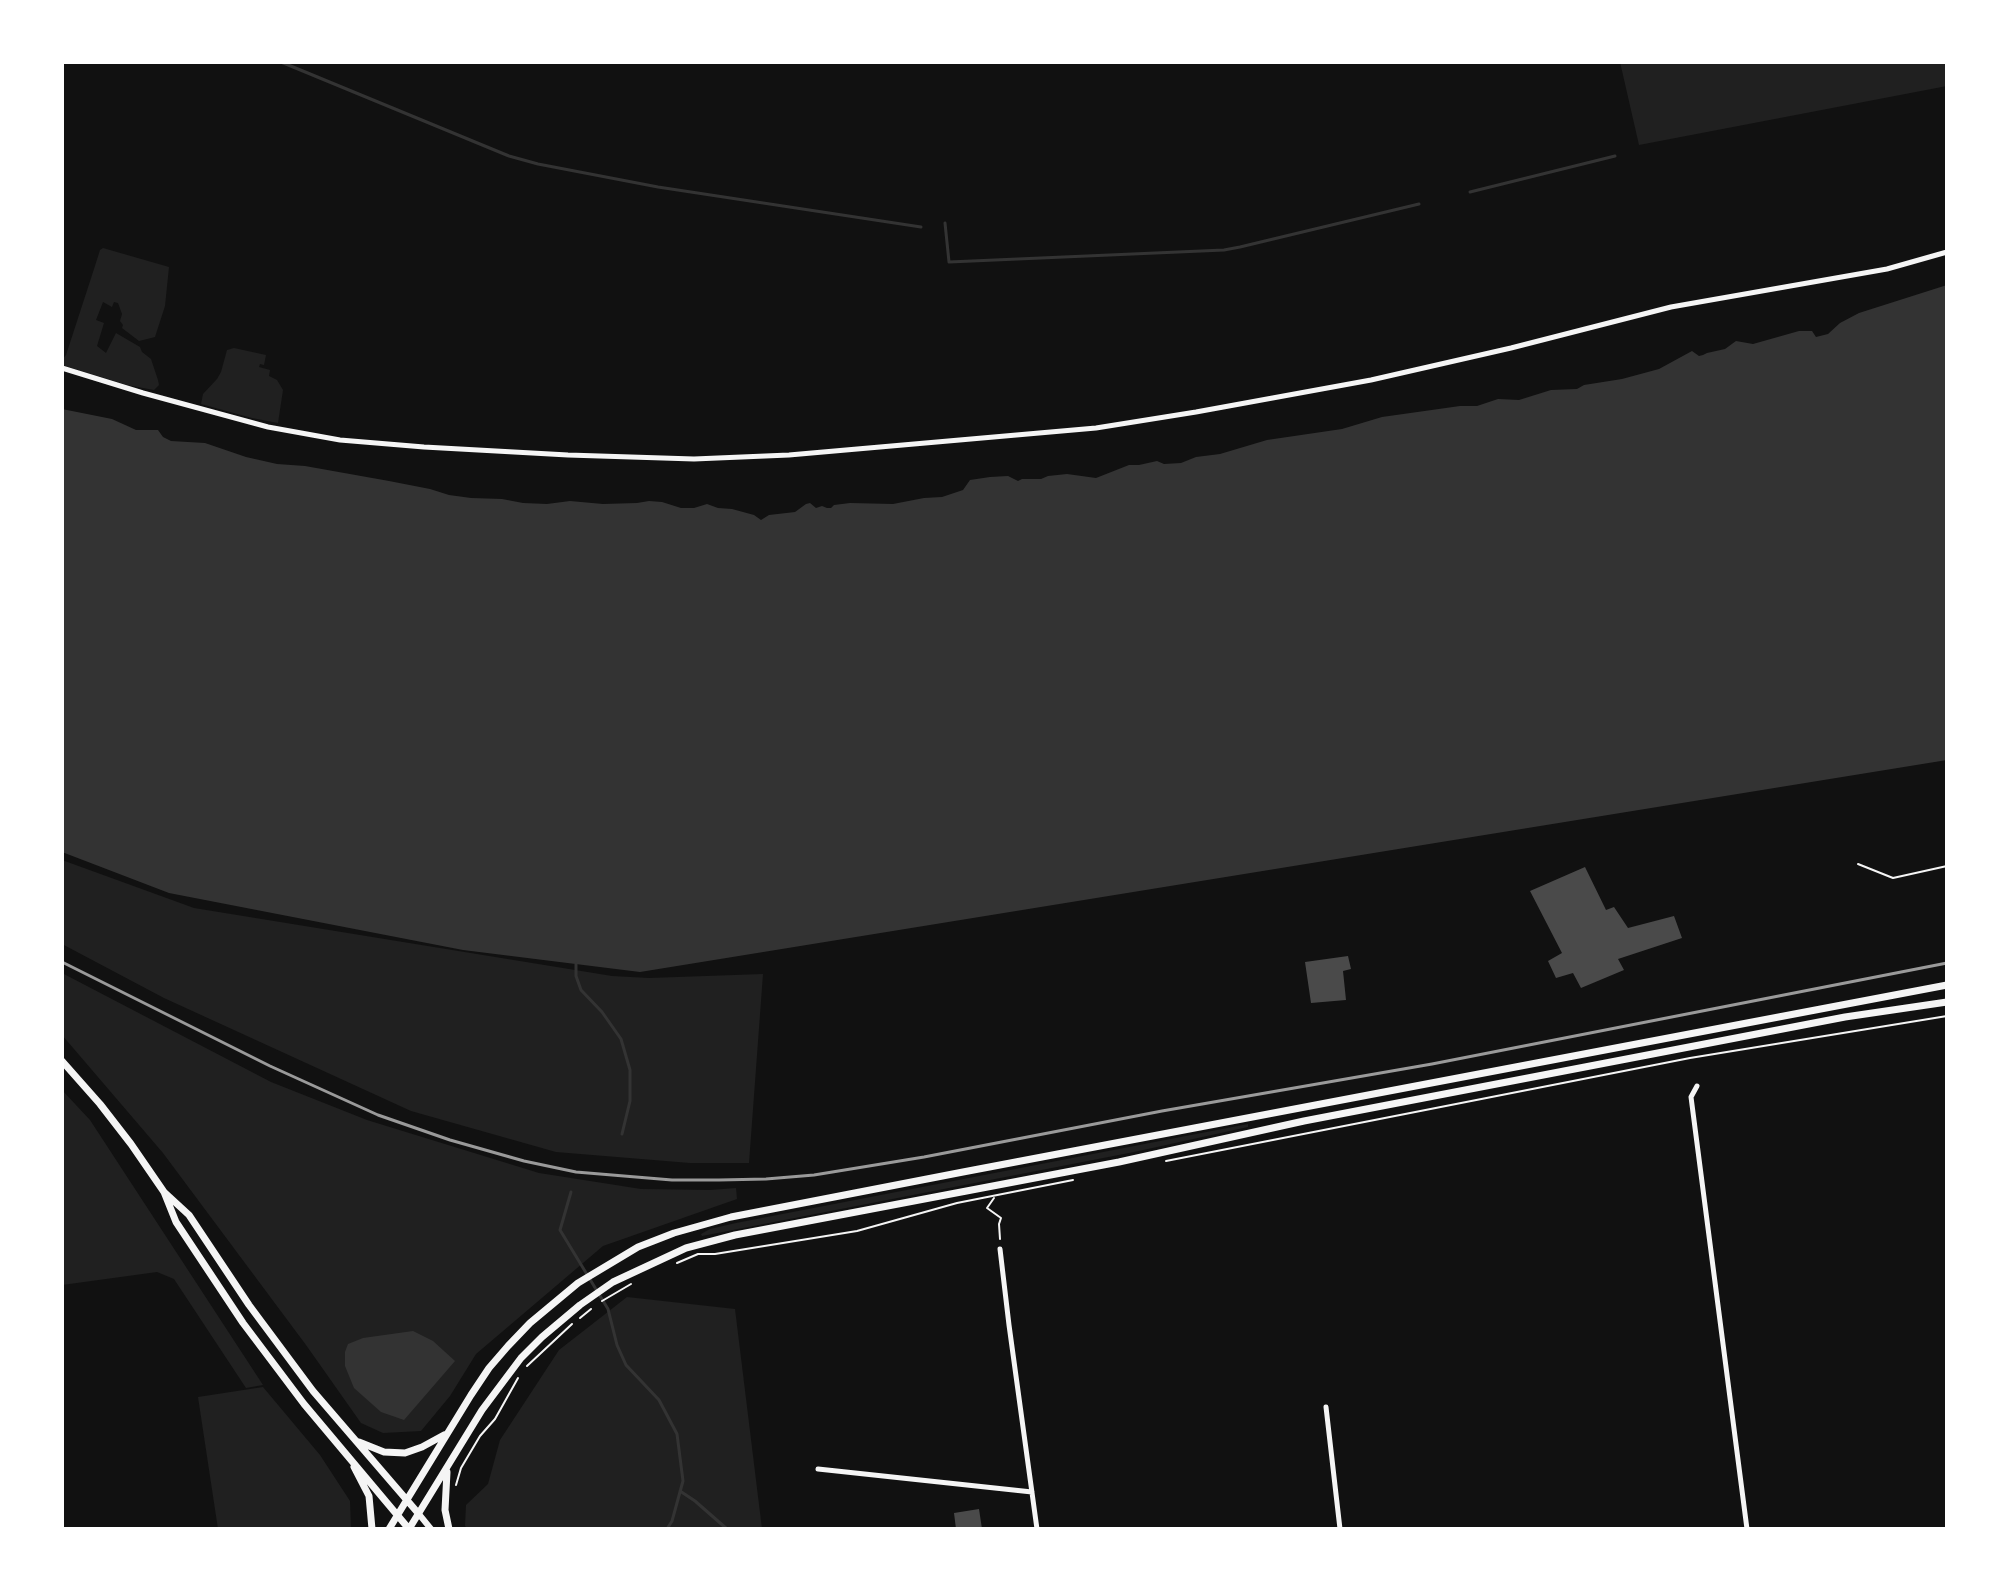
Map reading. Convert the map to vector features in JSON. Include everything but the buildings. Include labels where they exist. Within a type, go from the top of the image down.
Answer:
[{"type":"main road","points":[[389,1529],[489,1368],[530,1323],[578,1283],[638,1247],[697,1225],[1947,985]]},
{"type":"main road","points":[[62,1061],[131,1144],[164,1192],[176,1222],[243,1323],[304,1404],[409,1529],[482,1410],[542,1337],[594,1294],[686,1248],[735,1235],[1119,1162],[1304,1121],[1832,1020],[1947,1002]]},
{"type":"main road","points":[[164,1192],[189,1215],[249,1305],[313,1391],[431,1529]]},
{"type":"main road","points":[[355,1441],[384,1452],[405,1453],[446,1434]]},
{"type":"main road","points":[[348,1455],[369,1496],[372,1529]]},
{"type":"main road","points":[[448,1469],[444,1498],[449,1529]]},
{"type":"street","points":[[62,368],[268,427],[340,440],[568,455],[694,459],[789,455],[1096,428],[1196,412],[1371,380],[1671,307],[1887,269],[1947,252]]},
{"type":"street","points":[[1697,1086],[1691,1097],[1747,1529]]},
{"type":"street","points":[[1000,1249],[1037,1529]]},
{"type":"street","points":[[1326,1407],[1340,1529]]},
{"type":"street","points":[[818,1469],[1032,1492]]},
{"type":"lane","points":[[1858,864],[1893,878],[1947,866]]},
{"type":"path","points":[[1164,1162],[1690,1058],[1947,1016]]},
{"type":"path","points":[[670,1266],[698,1254],[715,1254],[857,1231],[957,1203],[1071,1181]]},
{"type":"path","points":[[994,1197],[987,1208],[1001,1218],[1000,1249]]},
{"type":"path","points":[[454,1491],[461,1468],[480,1436],[495,1419],[524,1368],[597,1304],[637,1280]]},
{"type":"shaded area","points":[[1620,62],[1947,62],[1947,86],[1639,145]]},
{"type":"shaded area","points":[[103,248],[169,267],[165,306],[155,337],[139,341],[122,328],[118,303],[114,302],[112,307],[103,302],[96,320],[104,323],[97,346],[106,353],[116,333],[140,347],[151,359],[159,385],[154,390],[62,365]]},
{"type":"shaded area","points":[[1947,285],[1947,760],[640,972],[463,950],[169,893],[62,852],[62,409],[112,419],[136,430],[158,430],[171,441],[205,443],[277,464],[389,481],[449,495],[547,504],[649,501],[694,508],[707,504],[754,515],[761,520],[769,515],[795,512],[810,503],[816,508],[831,508],[850,503],[893,504],[942,497],[963,490],[970,480],[990,477],[1008,476],[1018,481],[1067,474],[1096,478],[1129,465],[1157,461],[1164,464],[1181,463],[1267,440],[1342,429],[1382,417],[1477,406],[1498,399],[1519,400],[1551,390],[1577,389],[1659,369],[1692,351],[1699,356],[1725,349],[1736,341],[1753,344],[1799,331],[1812,331],[1816,337],[1828,334],[1859,313]]},
{"type":"shaded area","points":[[234,348],[266,355],[264,365],[260,364],[259,367],[270,370],[269,376],[277,380],[283,390],[278,423],[201,404],[203,394],[221,372],[227,350]]},
{"type":"shaded area","points":[[62,860],[194,908],[612,976],[649,978],[763,974],[749,1163],[690,1163],[556,1152],[411,1111],[164,998],[62,944]]},
{"type":"shaded area","points":[[62,973],[271,1082],[367,1120],[539,1173],[641,1189],[736,1188],[737,1199],[603,1246],[476,1354],[450,1396],[421,1431],[383,1433],[361,1423],[163,1153],[62,1035]]},
{"type":"shaded area","points":[[62,1090],[90,1120],[263,1385],[246,1388],[174,1279],[157,1272],[62,1285]]},
{"type":"shaded area","points":[[1248,1124],[1248,1127],[1134,1152],[701,1234],[736,1223]]},
{"type":"shaded area","points":[[627,1297],[735,1309],[762,1529],[468,1529],[465,1526],[466,1505],[488,1484],[500,1440],[559,1350]]},
{"type":"shaded area","points":[[413,1331],[433,1341],[455,1361],[404,1420],[381,1412],[354,1388],[345,1366],[345,1352],[348,1344],[363,1338]]},
{"type":"shaded area","points":[[263,1387],[320,1455],[350,1501],[351,1529],[218,1529],[198,1397]]},
{"type":"waterway","points":[[281,62],[509,156],[538,164],[658,187],[921,227]]},
{"type":"waterway","points":[[1470,192],[1615,156]]},
{"type":"waterway","points":[[945,223],[949,262],[1224,250],[1419,204]]},
{"type":"waterway","points":[[576,964],[581,990],[621,1039],[630,1070],[630,1101],[622,1134]]},
{"type":"waterway","points":[[571,1192],[560,1230],[608,1309],[617,1345],[626,1365],[659,1400],[677,1434],[683,1481],[667,1529]]},
{"type":"waterway","points":[[680,1491],[727,1529]]},
{"type":"railway","points":[[62,962],[270,1066],[378,1115],[524,1161],[576,1172],[672,1180],[814,1175],[924,1157],[1432,1064],[1947,963]]}]
